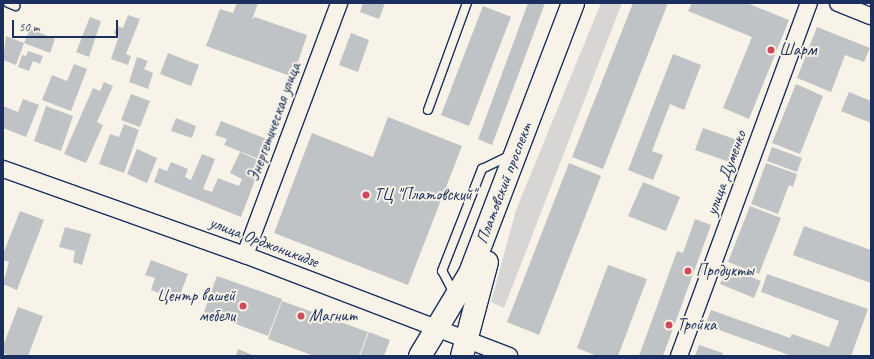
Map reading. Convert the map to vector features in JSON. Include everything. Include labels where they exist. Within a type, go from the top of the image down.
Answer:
[{"type":"main road","name":"Платовский проспект","points":[[420,356],[438,330],[470,273],[573,3]]},
{"type":"main road","name":"Платовский проспект","points":[[464,348],[480,279],[584,3]]},
{"type":"street","name":"Энергетическая улица","points":[[246,255],[339,3]]},
{"type":"street","name":"улица Думенко","points":[[679,356],[809,3]]},
{"type":"street","points":[[838,3],[871,16]]},
{"type":"street","name":"улица Орджоникидзе","points":[[3,169],[246,255],[438,330],[464,348],[509,356]]},
{"type":"lane","points":[[428,110],[467,3]]},
{"type":"shaded area","points":[[601,3],[622,3],[504,308],[491,302],[516,210]]},
{"type":"building","points":[[237,3],[258,3],[252,20],[255,17],[307,35],[293,77],[206,46],[220,9],[233,13]]},
{"type":"building","points":[[363,3],[385,3],[379,19],[360,12]]},
{"type":"building","points":[[528,3],[545,3],[492,145],[478,139]]},
{"type":"building","points":[[633,3],[668,3],[603,169],[572,157]]},
{"type":"building","points":[[692,3],[747,3],[789,20],[749,119],[723,108],[752,37],[688,11]]},
{"type":"building","points":[[483,6],[511,17],[469,126],[441,115]]},
{"type":"building","points":[[128,15],[140,19],[126,54],[131,56],[128,65],[111,59],[119,36],[114,33],[117,26],[123,28]]},
{"type":"building","points":[[90,17],[101,21],[89,57],[76,52]]},
{"type":"building","points":[[817,27],[870,48],[864,62],[845,55],[831,92],[797,78]]},
{"type":"building","points":[[30,29],[55,39],[50,53],[24,43]]},
{"type":"building","points":[[351,33],[369,40],[358,72],[339,65]]},
{"type":"building","points":[[6,36],[24,43],[16,65],[3,60]]},
{"type":"building","points":[[28,51],[43,56],[40,64],[33,61],[29,71],[18,67],[22,55],[26,56]]},
{"type":"building","points":[[168,53],[199,65],[191,86],[160,74]]},
{"type":"building","points":[[673,54],[701,65],[684,110],[670,104],[652,151],[663,155],[653,180],[628,170]]},
{"type":"building","points":[[137,57],[148,61],[144,69],[153,73],[148,89],[129,82]]},
{"type":"building","points":[[74,64],[87,69],[71,111],[42,100],[52,75],[67,81]]},
{"type":"building","points":[[104,82],[113,86],[97,122],[103,125],[86,163],[64,154],[93,88],[100,91]]},
{"type":"building","points":[[796,84],[823,96],[800,154],[772,143]]},
{"type":"building","points":[[849,92],[871,101],[871,123],[841,111]]},
{"type":"building","points":[[131,94],[150,101],[140,127],[121,120]]},
{"type":"building","points":[[23,99],[39,105],[26,137],[3,128],[3,106],[18,112]]},
{"type":"building","points":[[46,106],[73,116],[61,151],[34,141]]},
{"type":"building","name":"ТЦ \"Платовский\"","points":[[388,117],[462,146],[408,285],[274,233],[312,133],[373,157]]},
{"type":"building","points":[[176,118],[196,126],[192,138],[171,131]]},
{"type":"building","points":[[221,121],[272,141],[264,161],[224,145],[227,139],[215,135]]},
{"type":"building","points":[[124,124],[139,130],[124,173],[99,164],[110,134],[119,137]]},
{"type":"building","points":[[703,128],[743,142],[735,164],[695,150]]},
{"type":"building","points":[[772,147],[802,158],[797,172],[767,161]]},
{"type":"building","points":[[137,149],[157,158],[147,183],[127,174]]},
{"type":"building","points":[[240,152],[262,162],[241,217],[154,182],[159,168],[167,171],[171,162],[188,169],[185,177],[191,180],[202,154],[215,159],[203,189],[212,192],[218,178],[239,186],[242,179],[230,173]]},
{"type":"building","points":[[569,163],[601,176],[539,335],[507,322]]},
{"type":"building","points":[[766,163],[797,174],[793,187],[789,185],[778,214],[751,204]]},
{"type":"building","points":[[643,182],[680,197],[666,231],[628,216]]},
{"type":"building","points":[[750,206],[781,218],[759,274],[728,262]]},
{"type":"building","points":[[20,211],[44,220],[17,290],[3,284],[9,262],[3,260],[3,254]]},
{"type":"building","points":[[695,219],[711,225],[663,356],[639,356],[677,251],[683,253]]},
{"type":"building","points":[[804,226],[871,250],[871,283],[793,255]]},
{"type":"building","points":[[65,227],[91,234],[82,265],[73,262],[75,251],[59,247]]},
{"type":"building","points":[[151,260],[188,274],[178,300],[151,290],[155,278],[145,275]]},
{"type":"building","points":[[608,265],[647,279],[618,356],[597,356],[577,348]]},
{"type":"building","points":[[728,267],[761,281],[754,298],[720,284]]},
{"type":"building","points":[[767,274],[868,309],[851,356],[792,356],[705,325],[711,310],[790,338],[792,334],[829,347],[839,321],[761,292]]},
{"type":"building","name":"Центр вашей мебели","points":[[217,276],[282,299],[268,336],[204,312]]},
{"type":"building","name":"Магнит","points":[[282,301],[368,332],[359,356],[314,356],[268,339]]},
{"type":"building","points":[[18,307],[43,316],[28,356],[11,356],[3,353],[3,346]]},
{"type":"building","points":[[369,332],[390,340],[384,356],[360,356]]},
{"type":"building","points":[[699,345],[723,353],[722,356],[695,356]]},
{"type":"building","points":[[238,349],[255,356],[236,356]]},
{"type":"place","name":"Шарм","points":[[771,50]]},
{"type":"place","name":"ТЦ \"Платовский\"","points":[[366,195]]},
{"type":"place","name":"Продукты","points":[[688,271]]},
{"type":"place","name":"Центр вашей мебели","points":[[243,306]]},
{"type":"place","name":"Магнит","points":[[301,316]]},
{"type":"place","name":"Тройка","points":[[669,325]]}]
